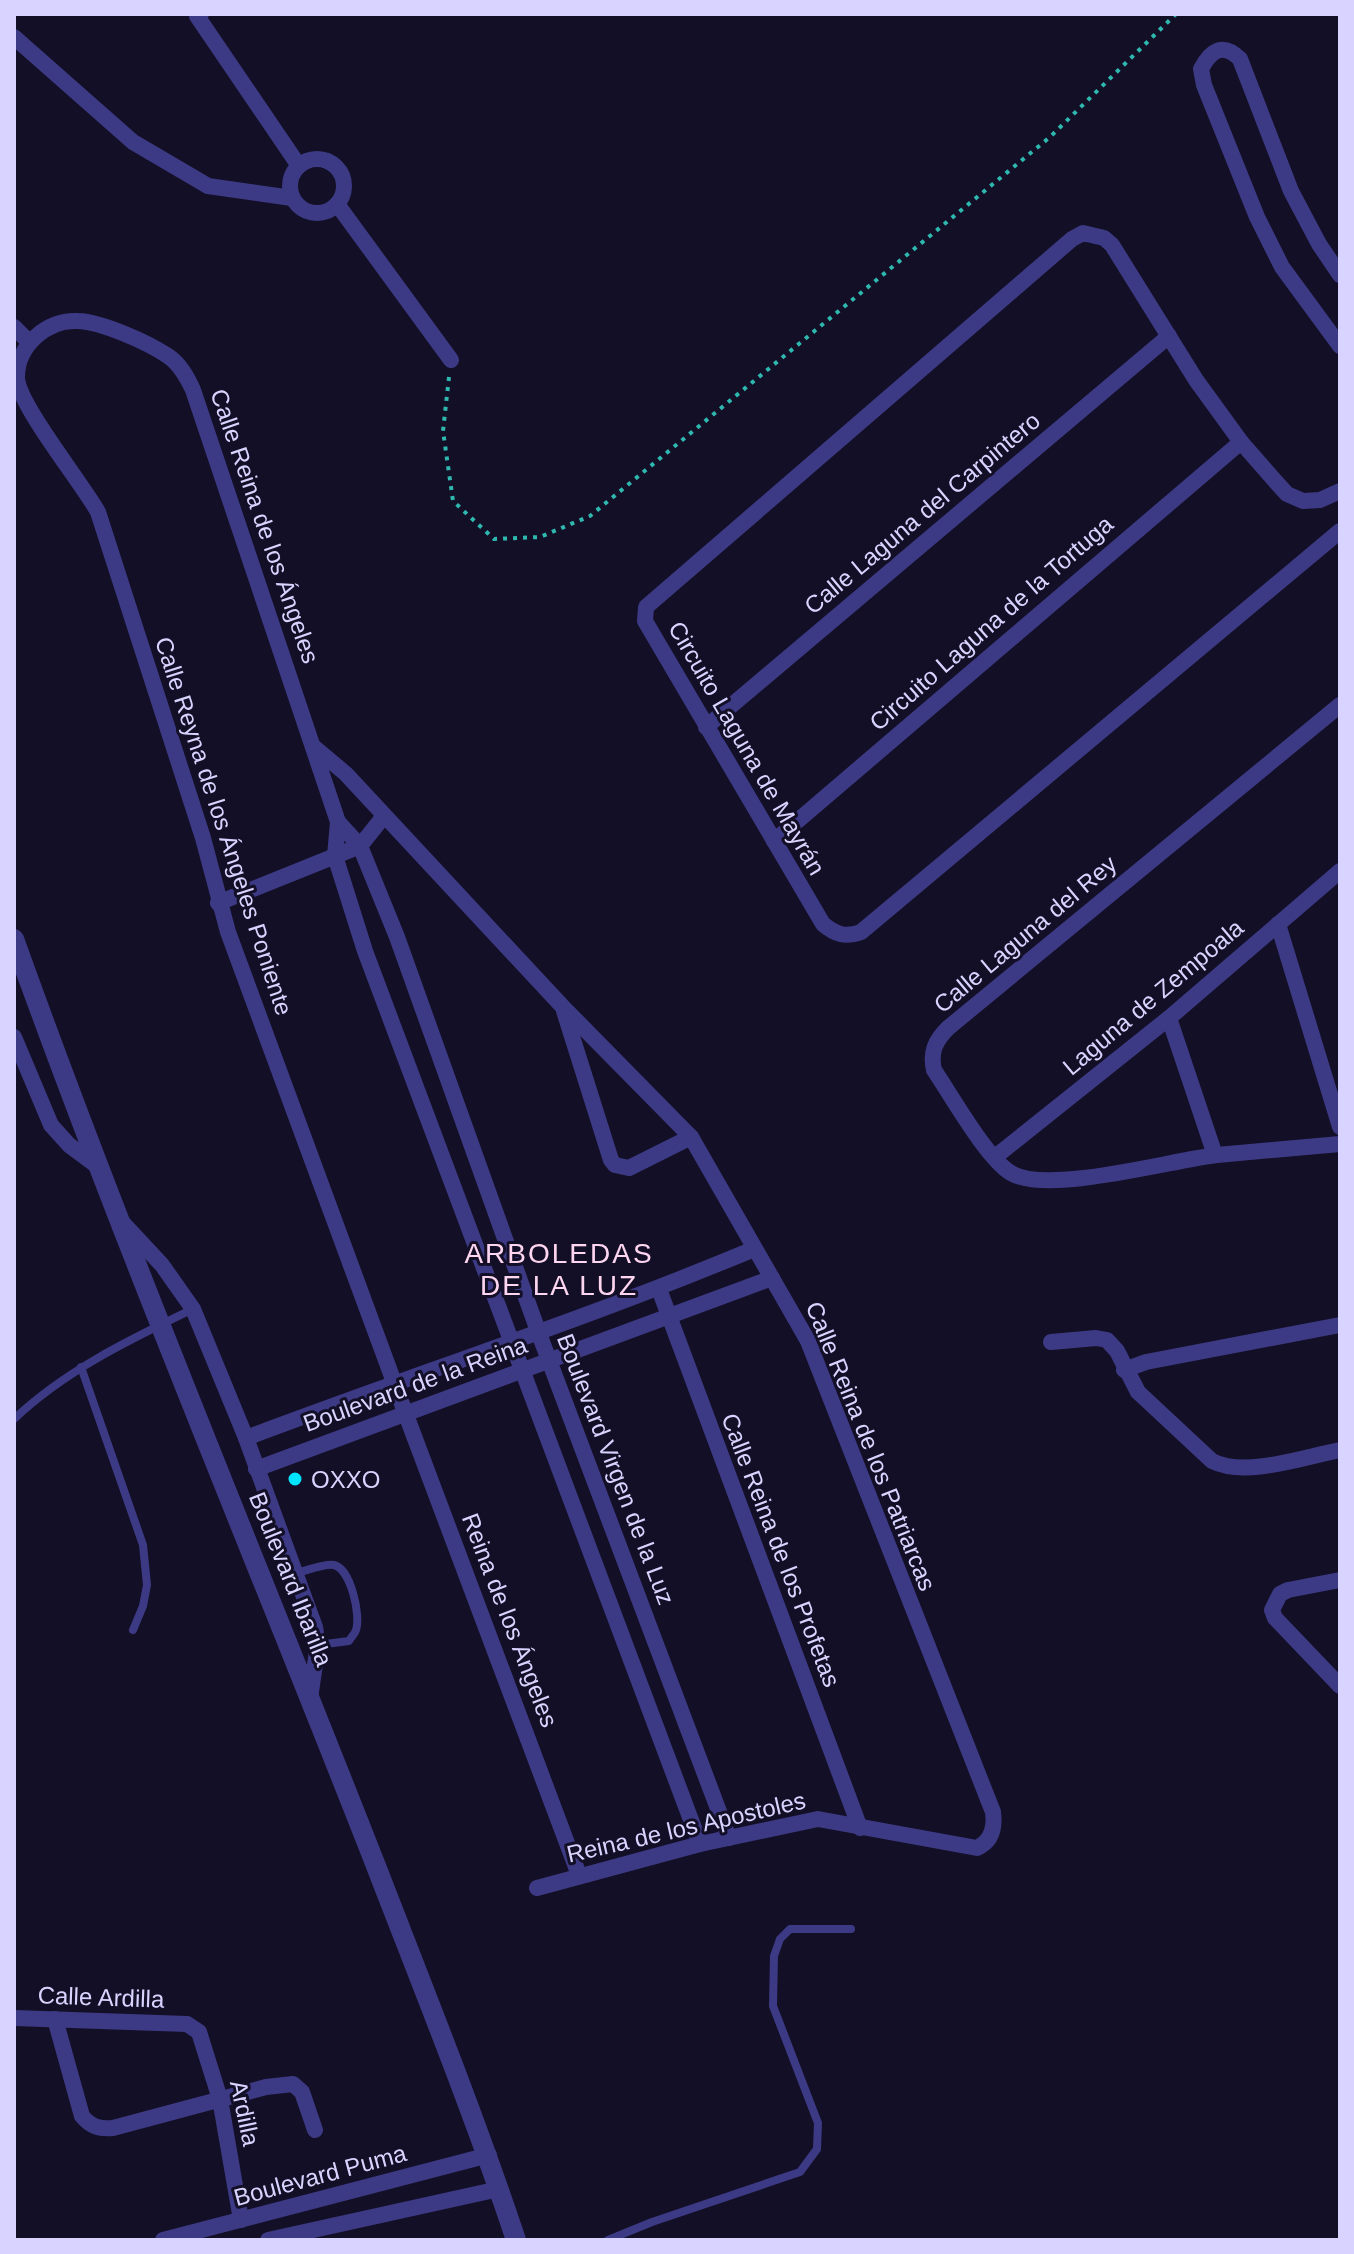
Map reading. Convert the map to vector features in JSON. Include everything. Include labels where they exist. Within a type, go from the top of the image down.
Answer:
[{"type":"street","points":[[198,15],[299,166]]},
{"type":"street","points":[[14,37],[133,142],[208,186],[292,198],[312,213],[330,210],[337,204],[344,187],[338,170],[331,164],[315,160],[299,166],[291,181],[292,198]]},
{"type":"street","points":[[1340,275],[1319,244],[1291,191],[1240,59],[1232,51],[1221,48],[1213,51],[1201,69],[1204,85],[1257,217],[1282,267],[1340,346]]},
{"type":"street","points":[[337,204],[451,360]]},
{"type":"street","name":"Circuito Laguna de Mayrán","points":[[1340,491],[1309,502],[1294,498],[1276,482],[1241,442],[1196,380],[1112,245],[1104,238],[1083,233],[1072,239],[646,607],[645,621],[823,924],[847,936],[861,932],[1340,531]]},
{"type":"street","name":"Calle Reina de los Ángeles","points":[[29,342],[57,325],[74,321],[95,323],[170,357],[183,370],[198,405],[338,822],[335,856]]},
{"type":"street","points":[[14,327],[29,342]]},
{"type":"street","name":"Calle Laguna del Carpintero","points":[[706,727],[1169,336]]},
{"type":"street","name":"Calle Reyna de los Ángeles Poniente","points":[[29,342],[17,379],[22,395],[98,512],[203,838],[218,903],[394,1382]]},
{"type":"street","name":"Circuito Laguna de la Tortuga","points":[[774,841],[1241,442]]},
{"type":"street","name":"Calle Laguna del Rey","points":[[1340,705],[940,1036],[932,1054],[934,1070],[995,1157],[1008,1172],[1016,1176],[1074,1180],[1215,1155],[1340,1144]]},
{"type":"street","points":[[218,903],[360,846],[384,816],[346,774],[314,747]]},
{"type":"street","name":"Calle Reina de los Patriarcas","points":[[384,816],[562,1006],[691,1137],[808,1341],[993,1812],[993,1827],[987,1842]]},
{"type":"street","name":"Calle Reina de los Ángeles","points":[[338,822],[349,830],[360,846]]},
{"type":"street","name":"Boulevard Virgen de la Luz","points":[[360,846],[397,937],[538,1331],[729,1838]]},
{"type":"street","points":[[335,856],[365,951],[700,1844]]},
{"type":"street","name":"Laguna de Zempoala","points":[[995,1157],[1169,1018],[1340,871]]},
{"type":"street","points":[[1278,924],[1340,1127]]},
{"type":"street","name":"Boulevard Ibarilla","points":[[14,939],[120,1221],[489,2155],[516,2240]]},
{"type":"street","points":[[562,1006],[615,1165],[629,1168],[691,1137]]},
{"type":"street","points":[[1169,1018],[1215,1155]]},
{"type":"street","points":[[14,1037],[51,1125],[69,1145],[100,1168]]},
{"type":"street","points":[[120,1221],[162,1265],[193,1309],[246,1438],[310,1609],[318,1645],[310,1698]]},
{"type":"street","name":"Boulevard de la Reina","points":[[246,1438],[394,1382],[659,1289],[754,1249]]},
{"type":"street","name":"Boulevard de la Reina","points":[[256,1469],[772,1278]]},
{"type":"street","name":"Calle Reina de los Profetas","points":[[659,1289],[860,1828]]},
{"type":"street","points":[[1124,1370],[1146,1362],[1340,1325]]},
{"type":"street","points":[[1051,1342],[1107,1340],[1117,1351],[1124,1370],[1138,1392],[1212,1461],[1223,1466],[1243,1468],[1340,1450]]},
{"type":"street","name":"Reina de los Ángeles","points":[[394,1382],[579,1875]]},
{"type":"street","points":[[1340,1580],[1288,1590],[1280,1594],[1272,1610],[1294,1640],[1340,1686]]},
{"type":"street","name":"Reina de los Apostoles","points":[[537,1888],[700,1844],[818,1819],[977,1848],[987,1842]]},
{"type":"street","name":"Calle Ardilla","points":[[14,2018],[187,2024]]},
{"type":"street","points":[[55,2019],[82,2116],[89,2124],[113,2128],[266,2087],[293,2084],[302,2092],[315,2130]]},
{"type":"street","name":"Ardilla","points":[[187,2024],[199,2032],[220,2099],[241,2220]]},
{"type":"street","name":"Boulevard Puma","points":[[163,2240],[489,2155]]},
{"type":"street","name":"Boulevard Puma","points":[[268,2240],[499,2189]]},
{"type":"lane","points":[[14,1419],[47,1390],[81,1367],[193,1309]]},
{"type":"lane","points":[[81,1367],[143,1545],[147,1585],[143,1606],[133,1630]]},
{"type":"lane","points":[[296,1573],[333,1564],[343,1570],[351,1583],[356,1629],[349,1641],[318,1645]]},
{"type":"lane","points":[[608,2240],[800,2172],[817,2149],[818,2123],[773,2006],[774,1956],[780,1939],[790,1929],[851,1929]]},
{"type":"path","points":[[451,360],[443,431],[453,501],[494,539],[540,537],[590,516],[1050,137],[1176,14]]},
{"type":"place","name":"OXXO","points":[[295,1479]]},
{"type":"district","name":"ARBOLEDAS DE LA LUZ","points":[[559,1269]]}]
